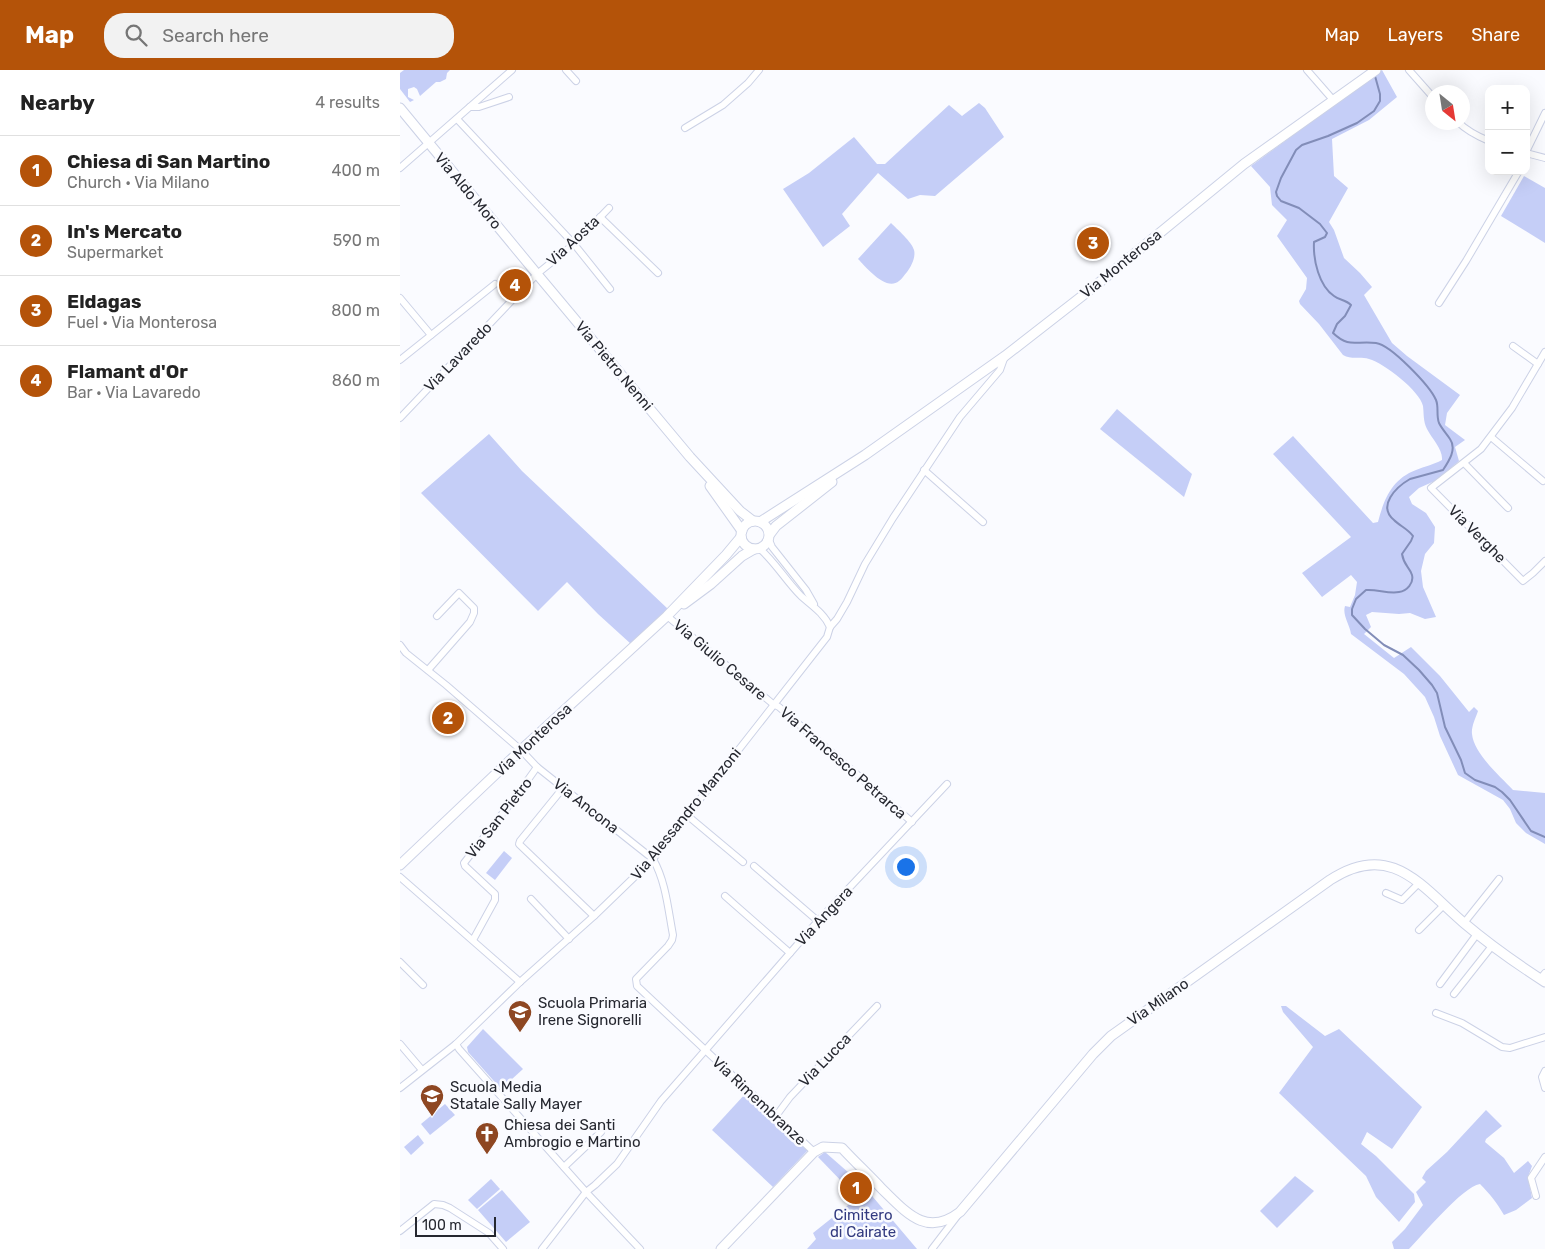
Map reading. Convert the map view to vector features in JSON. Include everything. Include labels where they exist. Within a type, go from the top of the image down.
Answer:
[{"type":"main road","name":"Via Monterosa","points":[[769,537],[776,526],[865,455],[1005,356],[1244,164],[1376,70]]},
{"type":"main road","name":"Via Aldo Moro","points":[[400,108],[537,274]]},
{"type":"main road","name":"Via Pietro Nenni","points":[[537,274],[690,457],[740,511],[757,521]]},
{"type":"main road","name":"Via Monterosa","points":[[757,521],[865,455]]},
{"type":"main road","name":"Via Pietro Nenni","points":[[690,457],[741,534]]},
{"type":"main road","points":[[757,521],[765,524],[769,537],[765,545],[757,549],[748,548],[741,534],[748,523],[757,521]]},
{"type":"main road","name":"Via Monterosa","points":[[400,865],[521,750],[667,616],[726,555],[741,534]]},
{"type":"main road","name":"Via Monterosa","points":[[667,616],[710,584],[742,556],[757,549]]},
{"type":"main road","name":"Via Milano","points":[[943,1221],[952,1218],[960,1212],[1093,1054],[1111,1036],[1346,870],[1363,865],[1382,866],[1402,871],[1419,883],[1492,946],[1516,964],[1543,978]]},
{"type":"main road","points":[[721,1249],[814,1152],[823,1147],[842,1148],[909,1215],[930,1223],[943,1221]]},
{"type":"street","points":[[400,168],[512,70]]},
{"type":"street","points":[[566,70],[576,81]]},
{"type":"street","points":[[684,128],[723,105],[748,83],[759,70]]},
{"type":"street","points":[[1307,70],[1334,101]]},
{"type":"street","points":[[1410,70],[1425,88]]},
{"type":"street","points":[[470,107],[479,107],[508,98]]},
{"type":"street","points":[[1530,148],[1545,113]]},
{"type":"street","points":[[457,119],[574,244],[610,289]]},
{"type":"street","points":[[1466,130],[1485,140]]},
{"type":"street","points":[[1530,156],[1545,158]]},
{"type":"street","points":[[1439,303],[1517,175]]},
{"type":"street","name":"Via Aosta","points":[[537,274],[574,244],[609,208]]},
{"type":"street","points":[[600,217],[658,273]]},
{"type":"street","name":"Via Lavaredo","points":[[400,418],[537,274]]},
{"type":"street","points":[[400,360],[495,284]]},
{"type":"street","points":[[400,298],[431,335]]},
{"type":"street","points":[[1513,346],[1538,364]]},
{"type":"street","points":[[1508,508],[1464,463],[1481,449],[1512,408],[1545,352]]},
{"type":"street","name":"Via Alessandro Manzoni","points":[[400,1088],[456,1044],[520,982],[594,916],[653,858],[688,816],[773,704],[827,637],[830,627],[847,602],[864,564],[960,417],[1000,370],[1005,356]]},
{"type":"street","points":[[1490,437],[1543,481]]},
{"type":"street","name":"Via Verghe","points":[[1464,463],[1431,488],[1523,580],[1534,573],[1545,561]]},
{"type":"street","points":[[924,470],[983,522]]},
{"type":"street","points":[[769,537],[772,547],[806,590],[815,608]]},
{"type":"street","points":[[757,549],[815,608],[830,627]]},
{"type":"street","points":[[428,670],[470,622],[474,608],[459,593],[437,616]]},
{"type":"street","name":"Via Giulio Cesare","points":[[667,616],[773,704]]},
{"type":"street","name":"Via Ancona","points":[[400,645],[406,653],[521,750],[537,767],[653,858]]},
{"type":"street","name":"Via Francesco Petrarca","points":[[773,704],[779,707],[912,822]]},
{"type":"street","name":"Via San Pietro","points":[[473,940],[495,900],[495,894],[464,863],[537,767]]},
{"type":"street","name":"Via Angera","points":[[542,1249],[586,1192],[617,1164],[661,1101],[818,921],[947,784]]},
{"type":"street","points":[[562,788],[519,844],[594,916]]},
{"type":"street","points":[[688,816],[743,862]]},
{"type":"street","name":"Via Rimembranze","points":[[653,858],[664,887],[673,935],[668,946],[636,979],[637,986],[814,1152]]},
{"type":"street","points":[[754,866],[818,921]]},
{"type":"street","points":[[400,877],[520,982]]},
{"type":"street","points":[[1464,923],[1499,880]]},
{"type":"street","points":[[1386,893],[1402,900],[1419,883]]},
{"type":"street","points":[[725,896],[790,953]]},
{"type":"street","points":[[531,899],[569,938]]},
{"type":"street","points":[[1419,930],[1444,905]]},
{"type":"street","points":[[1440,984],[1477,934]]},
{"type":"street","points":[[1454,994],[1492,946]]},
{"type":"street","points":[[400,962],[424,985]]},
{"type":"street","name":"Via Lucca","points":[[776,1116],[790,1096],[877,1006]]},
{"type":"street","points":[[1436,1013],[1462,1023],[1502,1047],[1510,1048],[1545,1037]]},
{"type":"street","points":[[400,1044],[422,1070]]},
{"type":"street","points":[[456,1044],[586,1192],[640,1249]]},
{"type":"street","points":[[1545,1071],[1542,1077],[1545,1088]]},
{"type":"street","points":[[564,1167],[601,1132]]},
{"type":"street","points":[[1536,1196],[1531,1178],[1545,1157]]},
{"type":"street","points":[[400,1231],[434,1204],[443,1205],[489,1233],[503,1249]]},
{"type":"street","points":[[932,1249],[960,1212]]},
{"type":"street","points":[[943,1221],[945,1232]]},
{"type":"green space","points":[[404,70],[450,70],[447,73],[446,79],[436,82],[420,96],[414,87],[408,89],[408,97],[414,100],[410,102],[400,89],[400,73]]},
{"type":"green space","points":[[1382,70],[1397,97],[1369,120],[1332,139],[1334,176],[1348,188],[1329,222],[1334,230],[1344,258],[1372,287],[1364,295],[1392,343],[1460,395],[1447,413],[1445,425],[1465,440],[1455,447],[1459,461],[1437,480],[1419,488],[1409,497],[1412,504],[1426,513],[1435,527],[1434,543],[1425,554],[1421,571],[1423,587],[1436,617],[1425,619],[1410,613],[1372,612],[1366,615],[1371,627],[1364,634],[1394,658],[1411,647],[1440,676],[1469,712],[1474,707],[1478,711],[1472,734],[1482,757],[1513,790],[1545,793],[1545,844],[1526,833],[1516,823],[1510,809],[1503,800],[1458,775],[1425,697],[1404,674],[1351,634],[1344,609],[1345,606],[1350,607],[1355,595],[1357,582],[1351,575],[1322,597],[1302,573],[1351,537],[1273,454],[1293,436],[1373,523],[1378,522],[1386,498],[1395,484],[1408,474],[1442,460],[1439,448],[1426,426],[1423,406],[1409,386],[1376,362],[1366,358],[1343,355],[1319,324],[1300,304],[1299,301],[1306,289],[1307,278],[1277,236],[1287,220],[1272,205],[1270,187],[1251,166]]},
{"type":"green space","points":[[979,103],[985,108],[1004,137],[935,196],[920,195],[908,199],[878,173],[842,214],[850,226],[823,247],[783,189],[809,173],[854,137],[877,164],[885,164],[949,105],[962,116]]},
{"type":"green space","points":[[1524,176],[1545,188],[1545,243],[1501,216]]},
{"type":"green space","points":[[891,223],[910,243],[914,253],[913,262],[909,270],[894,284],[882,281],[858,259]]},
{"type":"green space","points":[[1117,409],[1192,474],[1184,497],[1100,429]]},
{"type":"green space","points":[[489,434],[522,471],[668,609],[631,644],[567,582],[538,611],[421,493]]},
{"type":"green space","points":[[504,851],[512,858],[495,880],[486,873]]},
{"type":"green space","points":[[1281,1006],[1286,1006],[1325,1036],[1339,1029],[1422,1107],[1392,1149],[1367,1132],[1361,1144],[1376,1156],[1414,1194],[1415,1202],[1399,1222],[1376,1197],[1366,1176],[1279,1093],[1313,1047],[1283,1012]]},
{"type":"green space","points":[[483,1029],[523,1069],[501,1089],[468,1052],[467,1047]]},
{"type":"green space","points":[[746,1093],[808,1150],[773,1187],[712,1130]]},
{"type":"green space","points":[[445,1104],[455,1115],[430,1135],[421,1124]]},
{"type":"green space","points":[[1486,1110],[1502,1126],[1485,1142],[1504,1158],[1514,1173],[1528,1161],[1532,1166],[1528,1177],[1532,1198],[1516,1210],[1504,1215],[1480,1184],[1463,1193],[1453,1202],[1409,1249],[1394,1249],[1392,1242],[1405,1229],[1423,1205],[1416,1192],[1426,1182],[1422,1178],[1426,1171],[1447,1152]]},
{"type":"green space","points":[[418,1135],[424,1143],[411,1155],[404,1147]]},
{"type":"green space","points":[[825,1152],[857,1180],[847,1187],[818,1157]]},
{"type":"green space","points":[[1295,1176],[1314,1191],[1277,1228],[1260,1211]]},
{"type":"green space","points":[[491,1179],[500,1189],[477,1209],[468,1200]]},
{"type":"green space","points":[[502,1190],[530,1222],[506,1242],[478,1210]]},
{"type":"green space","name":"Cimitero di Cairate","points":[[867,1190],[917,1249],[807,1249],[816,1239],[813,1233]]},
{"type":"waterway","points":[[1375,76],[1380,101],[1374,111],[1357,123],[1302,145],[1296,150],[1281,178],[1276,192],[1281,201],[1299,208],[1320,224],[1327,233],[1325,237],[1314,242],[1318,272],[1329,292],[1351,305],[1345,316],[1337,324],[1333,333],[1344,341],[1353,343],[1369,342],[1383,345],[1400,358],[1426,385],[1436,400],[1439,423],[1453,447],[1448,463],[1443,470],[1410,479],[1394,492],[1388,503],[1389,515],[1413,536],[1402,554],[1412,575],[1411,584],[1405,590],[1399,592],[1366,590],[1356,599],[1352,615],[1384,645],[1403,655],[1432,685],[1437,693],[1445,727],[1461,760],[1465,773],[1475,780],[1495,787],[1502,792],[1510,800],[1531,831],[1545,837]]},
{"type":"place","name":"Eldagas","points":[[1093,243]]},
{"type":"place","name":"Flamant d'Or","points":[[515,285]]},
{"type":"place","name":"In's Mercato","points":[[448,718]]},
{"type":"place","name":"Scuola Primaria Irene Signorelli","points":[[520,1033]]},
{"type":"place","name":"Scuola Media Statale Sally Mayer","points":[[432,1117]]},
{"type":"place","name":"Chiesa dei Santi Ambrogio e Martino","points":[[487,1155]]},
{"type":"place","name":"Chiesa di San Martino","points":[[856,1188]]}]
